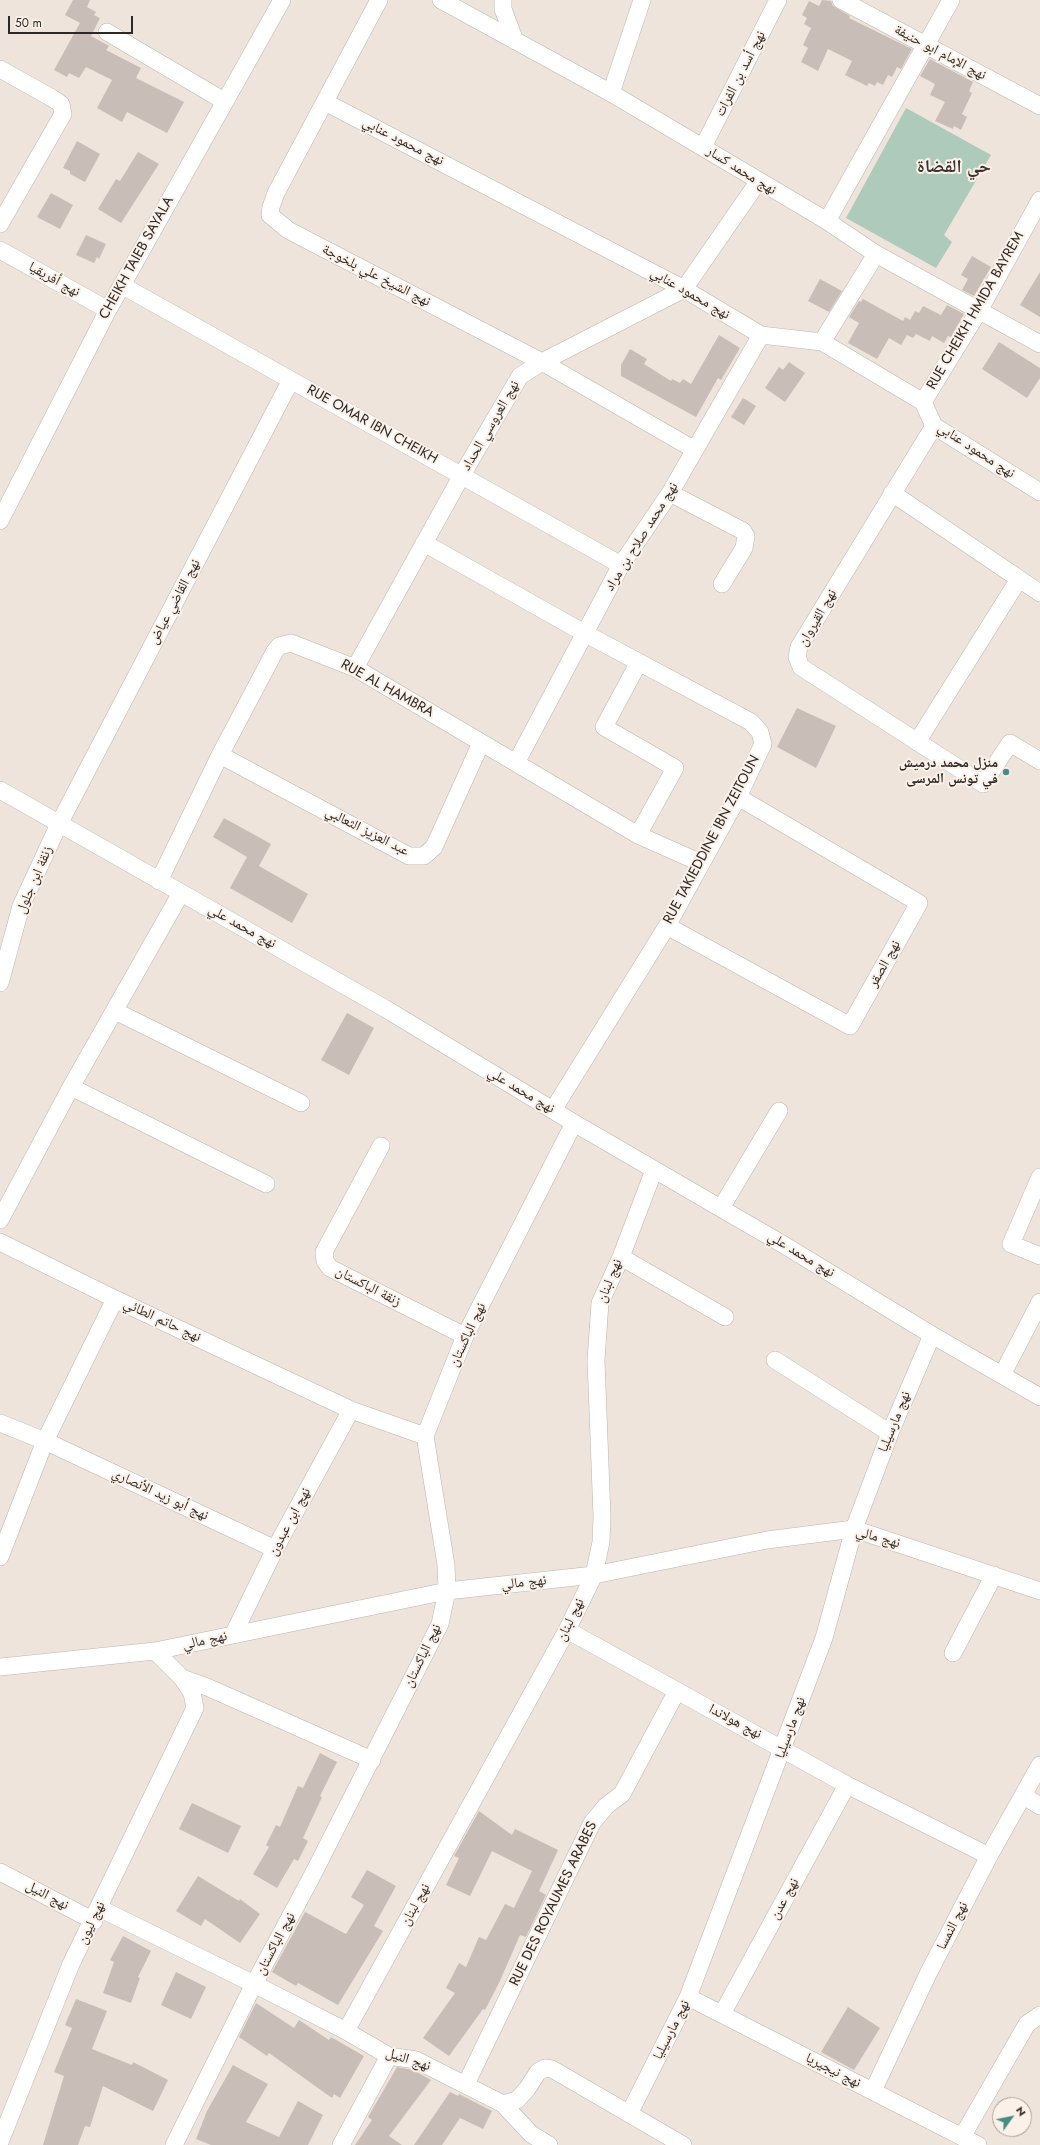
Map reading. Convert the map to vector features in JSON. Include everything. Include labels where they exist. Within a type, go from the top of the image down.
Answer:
[{"type":"street","name":"CHEIKH TAIEB SAYALA","points":[[0,521],[108,310],[123,286],[224,101],[282,0]]},
{"type":"street","name":"نهج الشيخ علي بلخوجة","points":[[380,0],[276,193],[271,206],[270,215],[288,230],[542,362],[695,450]]},
{"type":"street","name":"نهج محمد كسار","points":[[441,0],[611,93],[703,147],[758,182],[827,221],[876,254],[980,309],[1040,344]]},
{"type":"street","points":[[503,0],[503,9],[515,41]]},
{"type":"street","points":[[611,93],[642,0]]},
{"type":"street","name":"نهج أسد بن الفرات","points":[[703,147],[778,0]]},
{"type":"street","name":"نهج الإمام ابو حنيفة","points":[[841,0],[1040,106]]},
{"type":"street","points":[[827,221],[952,0]]},
{"type":"street","points":[[107,32],[224,101]]},
{"type":"street","points":[[0,69],[61,104],[63,114],[0,224]]},
{"type":"street","name":"نهج محمود عنابي","points":[[325,102],[684,289],[761,335],[822,342],[923,402],[934,426],[1040,492]]},
{"type":"street","name":"نهج العروسي الحداد","points":[[356,668],[462,475],[520,376],[542,362],[684,289],[758,182]]},
{"type":"street","name":"RUE CHEIKH HMIDA BAYREM","points":[[923,402],[980,309],[1040,200]]},
{"type":"street","name":"نهج أفريقيا","points":[[0,250],[108,310]]},
{"type":"street","points":[[822,342],[876,254]]},
{"type":"street","name":"RUE OMAR IBN CHEIKH","points":[[123,286],[622,565]]},
{"type":"street","name":"نهج محمد صلاح بن مراد","points":[[516,763],[622,565],[670,493],[761,335]]},
{"type":"street","name":"نهج القاضي عياض","points":[[59,824],[291,380]]},
{"type":"street","name":"نهج القيروان","points":[[934,426],[892,492],[799,647],[797,657],[801,667],[983,784],[1010,743],[1040,761]]},
{"type":"street","points":[[892,492],[1040,594]]},
{"type":"street","points":[[670,493],[743,531],[746,536],[744,548],[722,584]]},
{"type":"street","name":"RUE TAKIEDDINE IBN ZEITOUN","points":[[424,543],[586,634],[751,722],[760,732],[763,744],[738,797],[667,926],[553,1110]]},
{"type":"street","points":[[917,742],[1019,579]]},
{"type":"street","name":"RUE AL HAMBRA","points":[[159,881],[220,755],[279,646],[291,643],[356,668],[638,835],[701,864]]},
{"type":"street","points":[[638,835],[675,768],[604,727],[639,662]]},
{"type":"street","name":"عبد العزيز الثعالبي","points":[[220,755],[409,856],[424,856],[434,847],[481,743]]},
{"type":"street","name":"نهج محمد علي","points":[[0,790],[386,1009],[574,1123],[721,1208],[932,1335],[1040,1397]]},
{"type":"street","name":"نهج الصقر","points":[[667,926],[850,1026],[919,903],[738,797]]},
{"type":"street","name":"زنقة ابن جلول","points":[[0,983],[21,906],[59,824]]},
{"type":"street","points":[[0,1220],[71,1087],[181,893]]},
{"type":"street","points":[[115,1011],[301,1103]]},
{"type":"street","points":[[71,1087],[266,1184]]},
{"type":"street","points":[[721,1208],[779,1112]]},
{"type":"street","name":"نهج الباكستان","points":[[174,2145],[254,1984],[372,1760],[440,1624],[447,1591],[446,1565],[425,1436],[465,1336],[574,1123]]},
{"type":"street","name":"زنقة الباكستان","points":[[381,1146],[324,1252],[325,1261],[330,1268],[465,1336]]},
{"type":"street","name":"نهج لبنان","points":[[346,2031],[567,1630],[594,1576],[601,1542],[602,1517],[596,1360],[600,1302],[621,1257],[654,1170]]},
{"type":"street","points":[[1040,1177],[1011,1244],[1040,1256]]},
{"type":"street","points":[[0,1242],[115,1299]]},
{"type":"street","points":[[621,1257],[725,1317]]},
{"type":"street","name":"نهج حاتم الطائي","points":[[0,1557],[44,1441],[115,1299],[351,1410],[425,1436]]},
{"type":"street","points":[[1002,1375],[1040,1302]]},
{"type":"street","name":"نهج مارسيليا","points":[[629,2114],[688,1997],[784,1748],[824,1638],[854,1529],[890,1433],[932,1335]]},
{"type":"street","points":[[775,1360],[890,1433]]},
{"type":"street","name":"نهج ابن عبدون","points":[[233,1635],[275,1549],[351,1410]]},
{"type":"street","name":"نهج أبو زيد الأنصاري","points":[[0,1423],[44,1441],[275,1549]]},
{"type":"street","name":"نهج مالي","points":[[0,1667],[155,1651],[447,1591],[594,1576],[767,1540],[854,1529],[994,1574],[1040,1591]]},
{"type":"street","points":[[953,1653],[994,1574]]},
{"type":"street","name":"نهج هولاندا","points":[[567,1630],[784,1748],[847,1785],[989,1856]]},
{"type":"street","points":[[155,1651],[182,1678],[207,1687],[372,1760]]},
{"type":"street","name":"نهج ليون","points":[[0,2142],[71,1964],[195,1708],[192,1693],[182,1678]]},
{"type":"street","name":"RUE DES ROYAUMES ARABES","points":[[466,2084],[592,1822],[606,1806],[622,1794],[677,1691]]},
{"type":"street","name":"نهج النمسا","points":[[873,2091],[928,1974],[989,1856],[1040,1765]]},
{"type":"street","name":"نهج عدن","points":[[722,2014],[847,1785]]},
{"type":"street","points":[[1024,1796],[1040,1806]]},
{"type":"street","name":"نهج النيل","points":[[0,1872],[254,1984],[346,2031],[389,2056],[416,2060],[466,2084],[502,2104],[531,2134],[549,2145]]},
{"type":"street","name":"نهج نيجيريا","points":[[688,1997],[978,2145]]},
{"type":"street","points":[[962,2137],[1027,2024],[1040,2015]]},
{"type":"street","points":[[341,2145],[389,2056]]},
{"type":"street","points":[[502,2104],[517,2100],[527,2089],[538,2072],[545,2068],[552,2069],[683,2145]]},
{"type":"green space","points":[[906,108],[991,155],[944,235],[952,242],[936,268],[846,218]]},
{"type":"building","points":[[73,0],[90,0],[87,7],[96,12],[94,15],[100,18],[91,36],[109,46],[106,50],[141,68],[136,78],[184,102],[167,133],[127,112],[122,122],[97,108],[112,80],[86,67],[79,78],[69,73],[67,77],[54,70],[80,23],[65,15]]},
{"type":"building","points":[[822,0],[831,1],[833,6],[850,16],[849,18],[912,49],[901,69],[897,67],[892,77],[888,75],[883,85],[877,82],[875,86],[869,83],[867,86],[845,75],[852,61],[828,49],[818,71],[801,62],[808,48],[803,45],[811,28],[804,24],[807,18],[802,15],[809,1],[819,6]]},
{"type":"building","points":[[930,59],[973,82],[969,91],[972,93],[962,114],[967,117],[961,130],[954,126],[953,129],[935,121],[945,102],[930,95],[935,84],[920,76]]},
{"type":"building","points":[[77,141],[100,154],[85,182],[70,174],[70,171],[63,168]]},
{"type":"building","points":[[138,152],[159,164],[121,223],[98,209],[116,179],[120,181]]},
{"type":"building","points":[[51,193],[73,205],[60,229],[37,217]]},
{"type":"building","points":[[86,235],[106,244],[99,259],[97,257],[94,263],[76,255]]},
{"type":"building","points":[[972,256],[991,267],[974,296],[962,290],[968,279],[961,275]]},
{"type":"building","points":[[1040,272],[1040,317],[1020,305]]},
{"type":"building","points":[[820,279],[842,291],[829,312],[808,301]]},
{"type":"building","points":[[863,299],[903,321],[905,317],[910,320],[915,311],[919,313],[923,306],[941,315],[947,305],[964,314],[951,337],[948,336],[944,343],[932,336],[930,341],[916,334],[913,338],[907,335],[901,345],[889,338],[877,359],[848,343],[859,323],[849,317],[859,301],[861,302]]},
{"type":"building","points":[[719,335],[740,348],[721,380],[718,378],[696,417],[621,376],[621,365],[630,349],[647,359],[644,364],[671,381],[672,379],[680,383],[683,379],[691,384]]},
{"type":"building","points":[[999,342],[1040,368],[1040,378],[1027,398],[982,369]]},
{"type":"building","points":[[789,362],[805,373],[785,402],[765,388],[779,367],[783,370]]},
{"type":"building","points":[[743,398],[756,406],[744,425],[731,417]]},
{"type":"building","points":[[797,708],[836,726],[816,768],[777,747]]},
{"type":"building","points":[[224,818],[271,844],[259,866],[308,894],[292,923],[230,888],[247,857],[213,837]]},
{"type":"building","points":[[347,1013],[374,1028],[349,1075],[321,1060]]},
{"type":"building","points":[[320,1753],[337,1762],[320,1796],[322,1797],[303,1838],[308,1841],[298,1861],[294,1859],[277,1888],[253,1874],[269,1847],[266,1845],[276,1825],[280,1827],[298,1786],[303,1788]]},
{"type":"building","points":[[192,1803],[241,1826],[228,1853],[179,1829]]},
{"type":"building","points":[[479,1811],[512,1835],[515,1829],[558,1850],[539,1891],[546,1895],[526,1937],[520,1935],[499,1983],[485,2010],[483,2009],[449,2056],[423,2038],[455,1993],[446,1988],[459,1963],[466,1967],[479,1937],[486,1940],[505,1904],[514,1908],[532,1871],[492,1851],[470,1896],[446,1885],[459,1858],[454,1856]]},
{"type":"building","points":[[367,1870],[396,1886],[374,1926],[383,1931],[338,2005],[298,1983],[296,1986],[272,1972],[305,1912],[346,1934],[364,1905],[351,1897]]},
{"type":"building","points":[[198,1876],[239,1901],[240,1899],[260,1914],[240,1943],[205,1919],[201,1926],[176,1911]]},
{"type":"building","points":[[123,1936],[151,1951],[138,1977],[140,1978],[131,2003],[103,1993],[114,1962],[110,1960]]},
{"type":"building","points":[[176,1972],[206,1987],[191,2019],[161,2005]]},
{"type":"building","points":[[76,1999],[107,2011],[92,2049],[132,2065],[133,2062],[168,2080],[153,2111],[103,2086],[90,2127],[85,2126],[78,2145],[43,2145],[64,2076],[54,2072],[72,2028],[65,2025]]},
{"type":"building","points":[[256,2003],[294,2028],[299,2020],[329,2040],[331,2037],[364,2056],[340,2098],[334,2094],[332,2098],[269,2053],[267,2056],[239,2037]]},
{"type":"building","points":[[848,2007],[880,2028],[854,2070],[821,2052]]},
{"type":"building","points":[[233,2065],[268,2084],[246,2122],[279,2137],[298,2101],[323,2115],[308,2145],[211,2145],[196,2139],[207,2111]]},
{"type":"building","points":[[397,2067],[413,2070],[431,2080],[389,2136],[402,2145],[355,2145],[372,2120],[368,2117]]},
{"type":"building","points":[[450,2092],[458,2096],[459,2094],[492,2111],[483,2129],[460,2118],[442,2145],[414,2145]]},
{"type":"place","name":"منزل محمد درميش في تونس المرسى","points":[[1006,772]]},
{"type":"district","name":"حي القضاة","points":[[954,168]]}]
